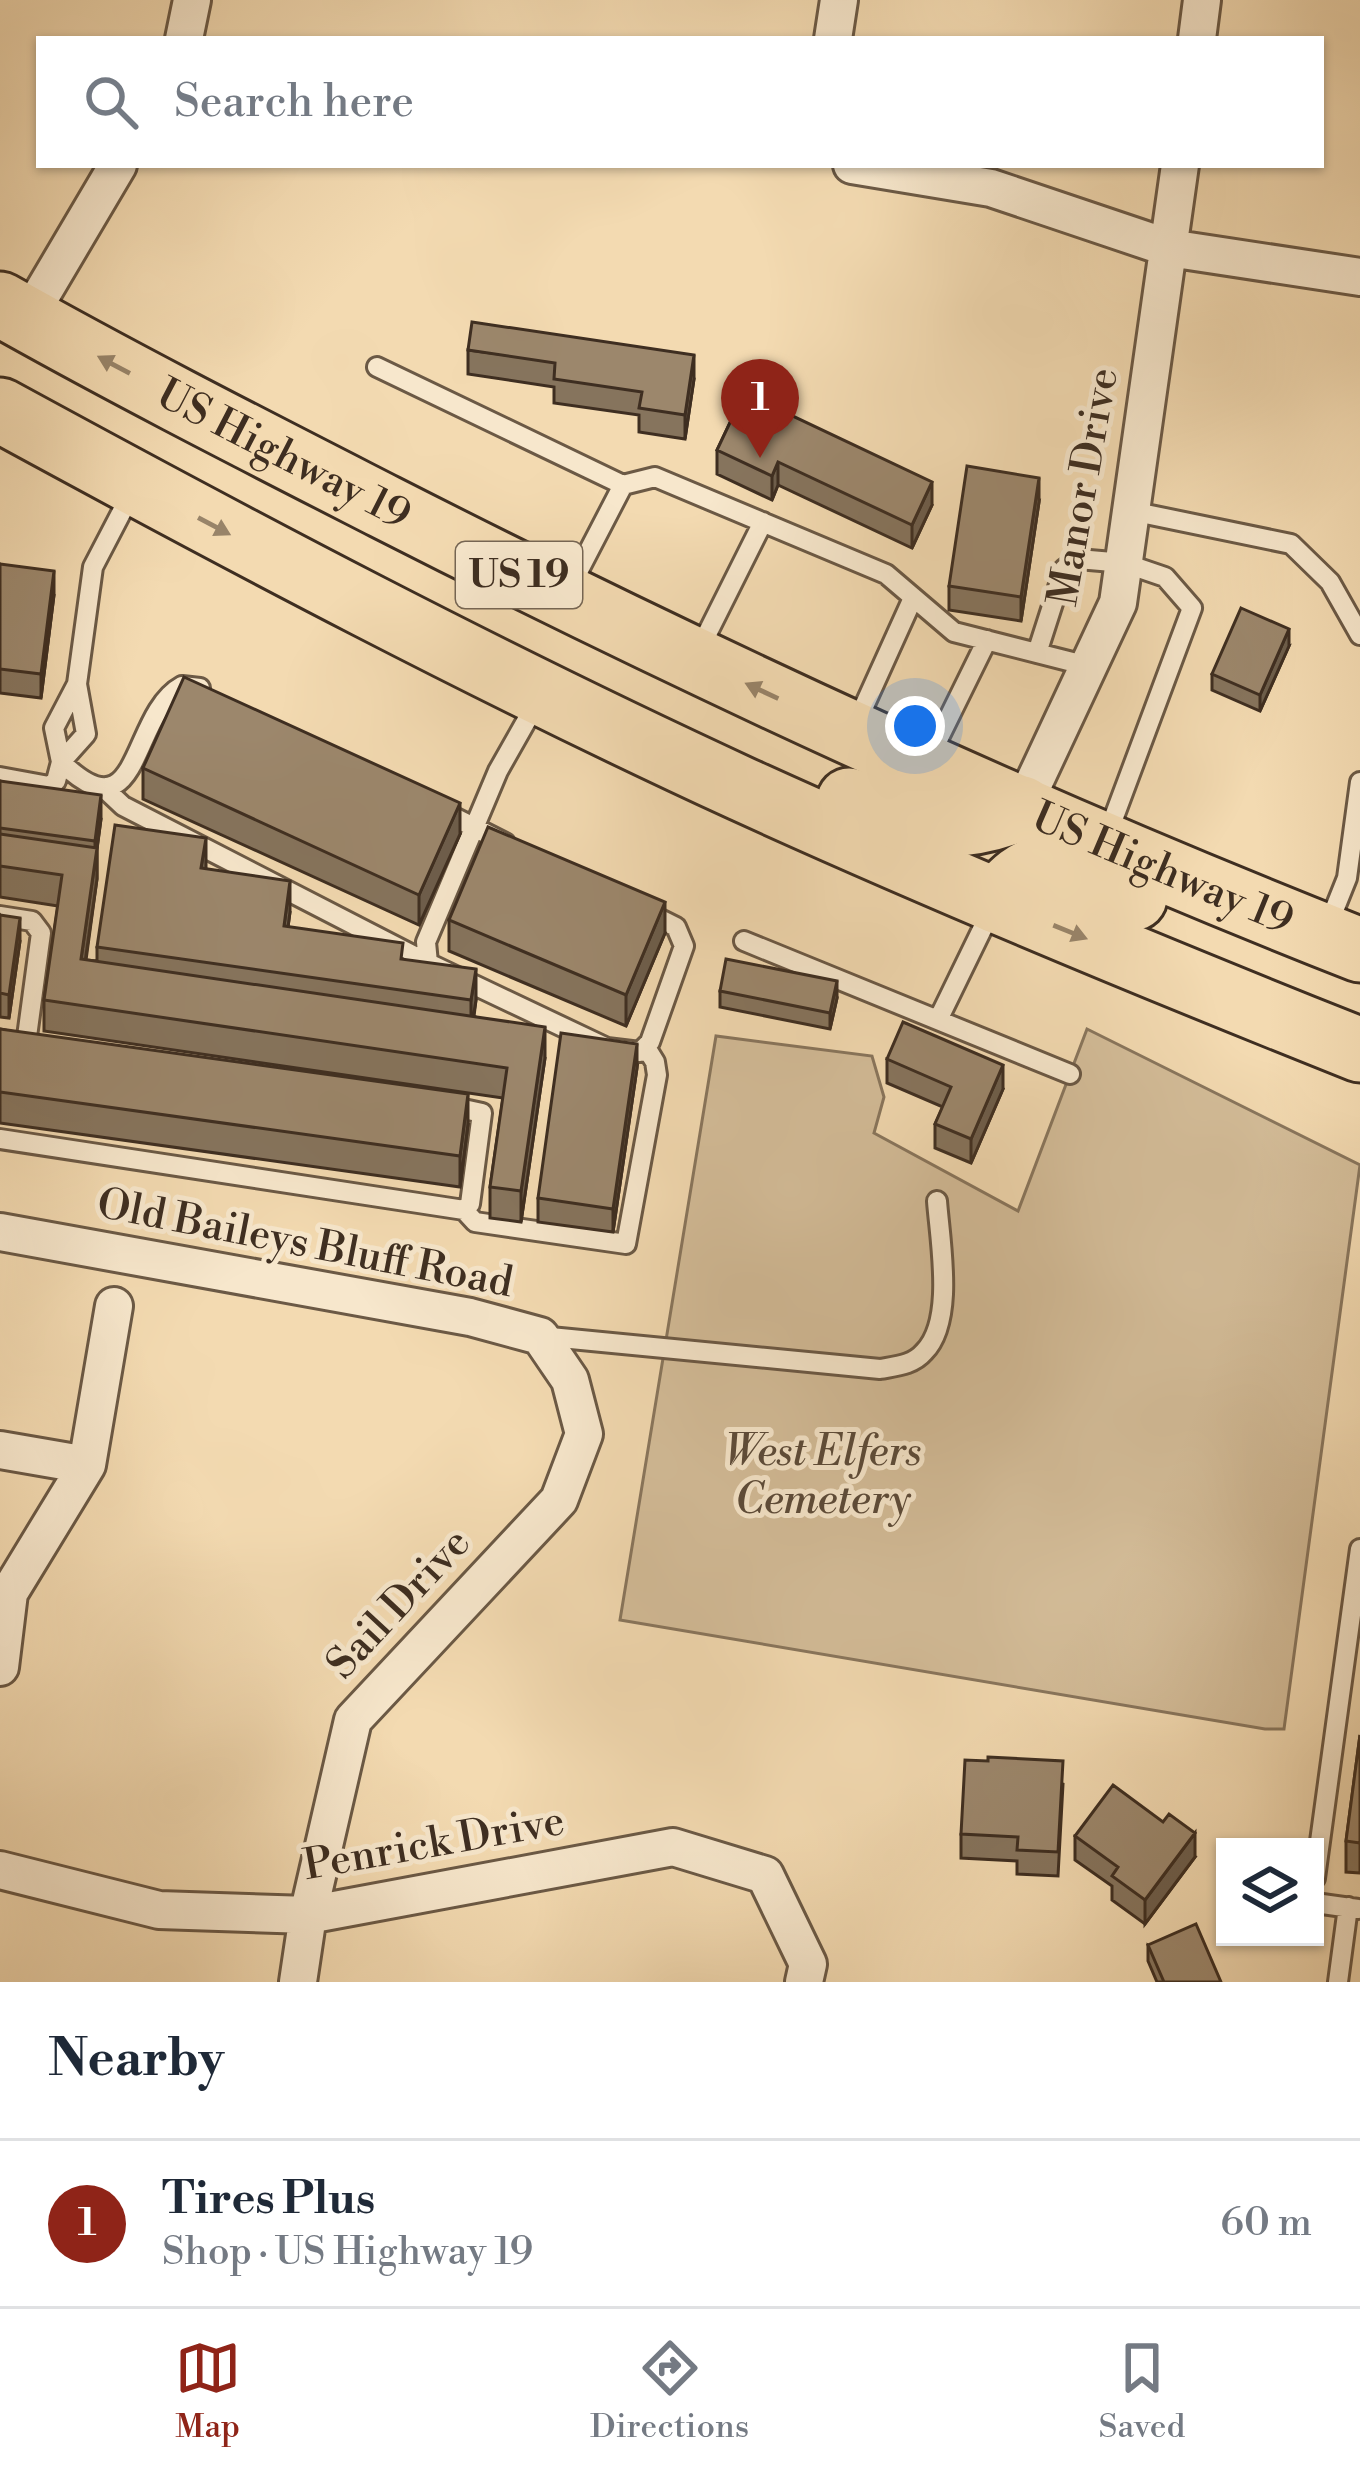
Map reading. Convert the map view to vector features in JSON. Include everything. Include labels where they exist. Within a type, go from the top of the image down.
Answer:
[{"type":"highway","name":"US Highway 19","points":[[14,311],[564,597],[694,659],[1022,808],[1342,943]]},
{"type":"highway","name":"US 19","points":[[0,410],[542,693],[741,788],[996,901],[1360,1049]]},
{"type":"highway","points":[[542,693],[682,730],[894,819],[956,827],[986,823],[1022,808]]},
{"type":"highway","points":[[996,901],[1016,880],[1041,868],[1083,877],[1360,987]]},
{"type":"street","points":[[185,36],[192,0]]},
{"type":"street","points":[[833,36],[839,0]]},
{"type":"street","points":[[1197,36],[1202,0]]},
{"type":"street","points":[[14,311],[116,168]]},
{"type":"street","points":[[870,168],[992,188],[1169,248],[1360,278]]},
{"type":"street","name":"Manor Drive","points":[[1022,808],[1118,603],[1180,168]]},
{"type":"street","name":"Old Baileys Bluff Road","points":[[0,1232],[470,1317],[540,1336],[570,1380]]},
{"type":"street","points":[[0,1666],[9,1594],[87,1465],[113,1306]]},
{"type":"street","name":"Sail Drive","points":[[298,1982],[308,1915],[353,1720],[559,1500],[584,1434],[570,1380]]},
{"type":"street","points":[[0,1450],[87,1465]]},
{"type":"street","name":"Penrick Drive","points":[[0,1870],[159,1910],[308,1915],[673,1847],[765,1876],[808,1964],[804,1982]]},
{"type":"lane","points":[[376,367],[622,485],[655,477],[886,574],[954,632],[1088,666]]},
{"type":"lane","points":[[61,762],[86,734],[77,684],[93,567],[136,484]]},
{"type":"lane","points":[[564,597],[622,485]]},
{"type":"lane","points":[[1131,511],[1291,544],[1330,582],[1360,635]]},
{"type":"lane","points":[[694,659],[763,522]]},
{"type":"lane","points":[[1037,653],[1064,569],[1078,559],[1124,563],[1165,577],[1192,608],[1104,843]]},
{"type":"lane","points":[[852,732],[913,598]]},
{"type":"lane","points":[[925,765],[987,640]]},
{"type":"lane","points":[[0,778],[49,786],[56,781],[61,762],[54,728],[77,684]]},
{"type":"lane","points":[[106,790],[125,776],[162,701],[174,690],[200,688],[221,699]]},
{"type":"lane","points":[[428,963],[427,942],[498,771],[542,693]]},
{"type":"lane","points":[[61,762],[123,806],[428,963],[607,1048],[640,1052],[646,1048],[684,946],[676,927],[635,908]]},
{"type":"lane","points":[[1342,943],[1360,782]]},
{"type":"lane","points":[[411,795],[515,848]]},
{"type":"lane","points":[[938,1020],[996,901]]},
{"type":"lane","points":[[0,916],[32,921],[40,933],[26,1044]]},
{"type":"lane","points":[[744,940],[1070,1074]]},
{"type":"lane","points":[[0,1040],[50,1048]]},
{"type":"lane","points":[[0,1139],[464,1210],[475,1222],[626,1244],[657,1075],[656,1062],[646,1048]]},
{"type":"lane","points":[[427,1103],[482,1113],[470,1204],[464,1210]]},
{"type":"lane","points":[[540,1336],[880,1369],[910,1363],[928,1350],[944,1300],[937,1201]]},
{"type":"lane","points":[[1320,1838],[1360,1549]]},
{"type":"lane","points":[[1324,1904],[1354,1908],[1337,1982]]},
{"type":"green space","name":"West Elfers Cemetery","points":[[1087,1029],[1360,1165],[1284,1729],[620,1620],[716,1036],[872,1056],[884,1097],[874,1133],[1018,1211]]},
{"type":"building","points":[[472,322],[694,355],[685,415],[639,408],[642,392],[554,379],[555,363],[468,350]]},
{"type":"building","points":[[744,393],[932,482],[912,525],[778,462],[772,476],[717,450]]},
{"type":"building","points":[[967,466],[1039,478],[1021,597],[949,586]]},
{"type":"building","points":[[0,564],[54,571],[41,674],[0,669]]},
{"type":"building","points":[[1241,608],[1289,629],[1260,695],[1212,674]]},
{"type":"building","points":[[184,677],[460,803],[419,895],[143,768]]},
{"type":"building","points":[[0,781],[101,795],[95,841],[0,828]]},
{"type":"building","points":[[115,825],[206,838],[201,868],[290,881],[284,926],[403,943],[401,959],[476,969],[471,1000],[97,947]]},
{"type":"building","points":[[488,827],[665,902],[626,995],[449,920]]},
{"type":"building","points":[[0,834],[97,848],[81,959],[545,1027],[521,1191],[490,1187],[507,1068],[44,1000],[62,875],[0,866]]},
{"type":"building","points":[[0,915],[20,918],[9,995],[0,993]]},
{"type":"building","points":[[726,959],[837,981],[830,1013],[720,991]]},
{"type":"building","points":[[903,1022],[1003,1065],[971,1139],[935,1124],[951,1087],[887,1059]]},
{"type":"building","points":[[0,1029],[468,1094],[460,1156],[0,1092]]},
{"type":"building","points":[[561,1033],[637,1044],[613,1209],[538,1198]]},
{"type":"building","points":[[1360,1735],[1360,1843],[1346,1841]]},
{"type":"building","points":[[988,1757],[1063,1761],[1058,1852],[1017,1850],[1018,1837],[961,1834],[965,1760],[988,1761]]},
{"type":"building","points":[[1113,1785],[1163,1822],[1169,1814],[1195,1833],[1145,1900],[1112,1876],[1118,1867],[1075,1836]]},
{"type":"building","points":[[1196,1924],[1221,1982],[1164,1982],[1148,1945]]},
{"type":"place","name":"Tires Plus","points":[[760,458]]}]
